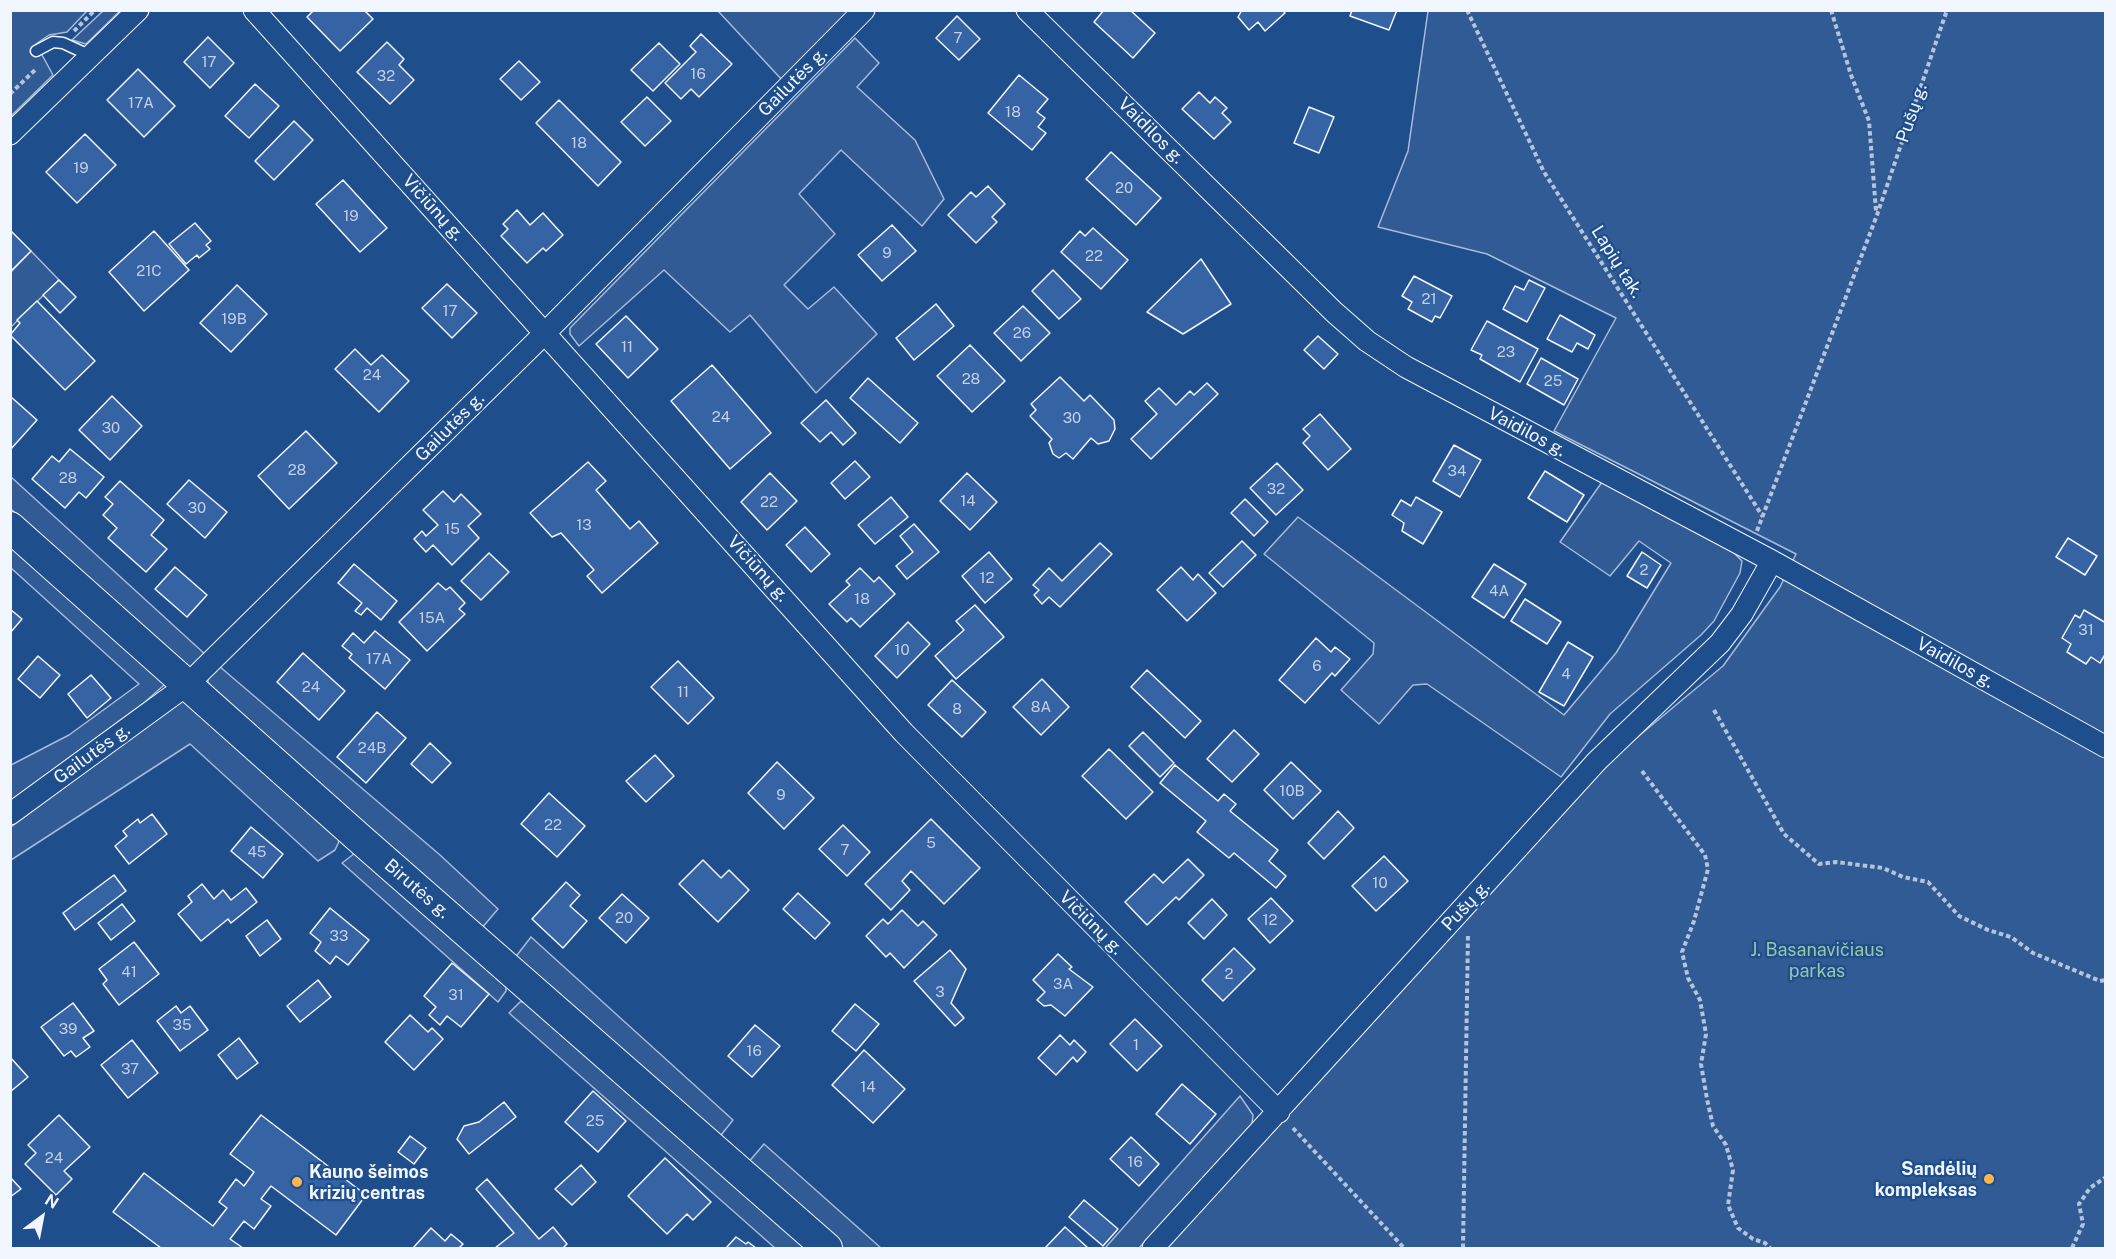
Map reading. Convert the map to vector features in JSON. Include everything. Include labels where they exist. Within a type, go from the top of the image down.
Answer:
[{"type":"street","points":[[10,134],[138,10]]},
{"type":"street","name":"Vičiūnų g.","points":[[254,10],[904,733],[1278,1112]]},
{"type":"street","name":"Gailutės g.","points":[[10,814],[188,685],[545,333],[864,10]]},
{"type":"street","name":"Vaidilos g.","points":[[1027,10],[1334,312],[1367,341],[1406,368],[1772,561],[2106,747]]},
{"type":"street","name":"Birutės g.","points":[[10,527],[359,838],[827,1248]]},
{"type":"street","name":"Pušų g.","points":[[1153,1248],[1597,761],[1720,643],[1742,614],[1772,561]]},
{"type":"lane","points":[[36,51],[53,42],[63,43],[91,56]]},
{"type":"path","name":"Lapių tak.","points":[[1467,10],[1544,172],[1763,517]]},
{"type":"path","points":[[1749,550],[1876,215],[1869,121],[1851,75],[1831,10]]},
{"type":"path","name":"Pušų g.","points":[[1876,215],[1947,10]]},
{"type":"path","points":[[1714,710],[1784,834],[1819,864],[1836,862],[1883,868],[1903,877],[1928,882],[1959,916],[1988,930],[2011,937],[2033,953],[2100,981],[2106,980]]},
{"type":"path","points":[[1642,771],[1705,855],[1708,869],[1694,921],[1682,952],[1688,978],[1700,1000],[1706,1034],[1701,1064],[1713,1126],[1725,1145],[1733,1170],[1728,1205],[1738,1228],[1770,1248]]},
{"type":"path","points":[[1463,1248],[1469,902]]},
{"type":"path","points":[[1278,1112],[1404,1248]]},
{"type":"path","points":[[2073,1248],[2084,1224],[2079,1204],[2090,1188],[2106,1177]]},
{"type":"shaded area","points":[[11,11],[87,11],[67,32],[49,35],[36,44],[53,75],[11,116]]},
{"type":"shaded area","points":[[103,11],[120,11],[86,44],[72,40]]},
{"type":"shaded area","points":[[718,11],[853,11],[783,81]]},
{"type":"shaded area","name":"J. Basanavičiaus parkas","points":[[1428,11],[2105,11],[2105,1248],[1167,1248],[1507,875],[1605,764],[1723,666],[1780,587],[1796,554],[1554,431],[1616,318],[1487,254],[1378,227],[1408,151]]},
{"type":"shaded area","points":[[855,38],[879,63],[857,87],[915,140],[944,199],[922,226],[841,150],[799,194],[835,234],[784,285],[808,309],[834,287],[877,334],[816,393],[750,315],[730,332],[664,270],[579,346],[570,334],[570,328]]},
{"type":"shaded area","points":[[31,251],[59,280],[11,327],[11,272]]},
{"type":"shaded area","points":[[10,476],[207,656],[190,668],[184,666],[11,509]]},
{"type":"shaded area","points":[[1602,482],[1733,552],[1742,561],[1740,573],[1714,621],[1610,714],[1561,777],[1427,684],[1413,685],[1379,724],[1341,690],[1373,654],[1374,643],[1264,554],[1298,517],[1564,715],[1616,653],[1671,563],[1639,541],[1610,576],[1560,542]]},
{"type":"shaded area","points":[[11,542],[164,678],[164,685],[145,702],[11,800],[11,765],[69,735],[139,684],[11,568]]},
{"type":"shaded area","points":[[219,666],[440,855],[498,909],[481,929],[208,683],[208,678]]},
{"type":"shaded area","points":[[182,700],[342,835],[335,850],[318,861],[190,744],[11,860],[11,827]]},
{"type":"shaded area","points":[[359,850],[506,980],[506,991],[498,1002],[342,863]]},
{"type":"shaded area","points":[[531,937],[733,1120],[718,1139],[514,959]]},
{"type":"shaded area","points":[[529,1001],[810,1248],[775,1248],[509,1013],[520,1002]]},
{"type":"shaded area","points":[[1240,1096],[1253,1115],[1252,1124],[1139,1248],[1105,1248]]},
{"type":"shaded area","points":[[764,1144],[881,1248],[842,1248],[747,1164]]},
{"type":"building","points":[[314,10],[364,10],[373,19],[340,51],[307,17]]},
{"type":"building","points":[[1104,10],[1130,10],[1155,33],[1133,58],[1094,22]]},
{"type":"building","points":[[1242,10],[1282,10],[1285,13],[1265,31],[1258,22],[1249,30],[1238,17]]},
{"type":"building","points":[[1352,10],[1397,10],[1389,30],[1350,16]]},
{"type":"building","points":[[957,16],[980,39],[959,60],[936,38]]},
{"type":"building","points":[[701,34],[732,64],[699,97],[691,89],[681,99],[665,83],[696,52],[690,46]]},
{"type":"building","points":[[208,37],[234,63],[210,88],[184,62]]},
{"type":"building","points":[[387,42],[404,59],[399,65],[414,80],[390,104],[357,72]]},
{"type":"building","points":[[659,43],[680,64],[653,91],[631,70]]},
{"type":"building","points":[[519,61],[540,82],[521,100],[500,79]]},
{"type":"building","points":[[138,69],[175,106],[144,137],[107,100]]},
{"type":"building","points":[[1019,75],[1048,99],[1037,112],[1045,118],[1038,127],[1046,133],[1032,150],[988,113]]},
{"type":"building","points":[[255,84],[279,106],[249,138],[225,116]]},
{"type":"building","points":[[1199,92],[1210,103],[1215,97],[1227,108],[1222,113],[1231,122],[1214,139],[1182,109]]},
{"type":"building","points":[[647,97],[671,121],[645,146],[621,122]]},
{"type":"building","points":[[559,100],[621,162],[598,186],[536,123]]},
{"type":"building","points":[[1309,107],[1334,117],[1319,153],[1294,143]]},
{"type":"building","points":[[294,121],[313,140],[274,180],[255,161]]},
{"type":"building","points":[[85,134],[116,165],[77,203],[46,172]]},
{"type":"building","points":[[1111,152],[1161,198],[1136,225],[1086,179]]},
{"type":"building","points":[[343,180],[387,228],[360,252],[316,204]]},
{"type":"building","points":[[988,186],[1005,204],[992,217],[997,222],[976,243],[948,215],[971,192],[976,197]]},
{"type":"building","points":[[517,210],[530,225],[543,213],[563,235],[546,251],[543,248],[527,263],[501,236],[508,229],[503,224]]},
{"type":"building","points":[[195,223],[211,241],[206,245],[210,249],[199,258],[197,255],[186,264],[169,244]]},
{"type":"building","points":[[892,225],[916,251],[882,281],[858,255]]},
{"type":"building","points":[[1093,228],[1128,260],[1101,289],[1061,252],[1080,231],[1085,236]]},
{"type":"building","points":[[10,230],[31,251],[10,272]]},
{"type":"building","points":[[154,231],[189,270],[144,311],[109,272]]},
{"type":"building","points":[[1201,259],[1231,304],[1183,334],[1147,312]]},
{"type":"building","points":[[1053,270],[1081,299],[1059,319],[1032,291]]},
{"type":"building","points":[[1414,276],[1452,296],[1440,318],[1435,316],[1432,322],[1408,309],[1412,302],[1402,296]]},
{"type":"building","points":[[59,280],[76,297],[60,313],[43,295]]},
{"type":"building","points":[[1529,280],[1545,288],[1527,322],[1503,309],[1515,286],[1524,290]]},
{"type":"building","points":[[447,284],[477,313],[452,338],[422,308]]},
{"type":"building","points":[[237,285],[267,314],[231,352],[200,323]]},
{"type":"building","points":[[37,301],[95,361],[65,390],[10,335],[20,323],[17,320]]},
{"type":"building","points":[[936,304],[954,326],[914,360],[896,338]]},
{"type":"building","points":[[1023,306],[1050,333],[1021,361],[994,333]]},
{"type":"building","points":[[1560,315],[1595,335],[1588,349],[1577,343],[1572,352],[1547,339]]},
{"type":"building","points":[[626,316],[658,349],[628,378],[596,344]]},
{"type":"building","points":[[1487,321],[1538,349],[1520,382],[1480,359],[1482,355],[1471,350]]},
{"type":"building","points":[[1318,336],[1338,354],[1324,369],[1304,350]]},
{"type":"building","points":[[970,345],[1005,381],[972,412],[937,376]]},
{"type":"building","points":[[355,349],[371,365],[382,355],[409,381],[379,412],[335,369]]},
{"type":"building","points":[[1541,358],[1578,379],[1564,405],[1527,384]]},
{"type":"building","points":[[712,365],[771,433],[730,469],[671,401]]},
{"type":"building","points":[[1060,377],[1084,401],[1090,395],[1114,420],[1115,429],[1109,441],[1098,444],[1091,438],[1073,459],[1066,453],[1059,458],[1053,454],[1049,443],[1052,439],[1030,416],[1036,410],[1031,404]]},
{"type":"building","points":[[868,378],[918,423],[900,443],[850,398]]},
{"type":"building","points":[[1207,383],[1218,394],[1151,459],[1131,439],[1157,414],[1145,401],[1159,388],[1176,405],[1190,391],[1194,395]]},
{"type":"building","points":[[10,396],[37,420],[10,450]]},
{"type":"building","points":[[112,396],[142,426],[110,460],[79,430]]},
{"type":"building","points":[[826,400],[856,433],[843,445],[831,432],[820,442],[801,423]]},
{"type":"building","points":[[1320,414],[1351,449],[1328,470],[1303,443],[1310,436],[1303,429]]},
{"type":"building","points":[[306,431],[337,463],[289,509],[258,476]]},
{"type":"building","points":[[1454,445],[1481,460],[1460,497],[1433,481]]},
{"type":"building","points":[[70,449],[104,477],[86,498],[79,492],[65,508],[32,479],[52,456],[59,462]]},
{"type":"building","points":[[855,461],[870,477],[845,499],[831,483]]},
{"type":"building","points":[[588,462],[606,481],[596,490],[630,529],[639,521],[658,543],[602,593],[587,576],[594,570],[561,533],[552,537],[530,513]]},
{"type":"building","points":[[1277,463],[1303,490],[1276,515],[1250,488]]},
{"type":"building","points":[[1545,471],[1584,495],[1567,522],[1528,498]]},
{"type":"building","points":[[770,473],[797,501],[767,530],[741,502]]},
{"type":"building","points":[[967,473],[997,502],[970,530],[940,501]]},
{"type":"building","points":[[189,480],[227,512],[205,538],[167,504]]},
{"type":"building","points":[[120,481],[164,520],[151,535],[167,549],[146,572],[108,538],[117,528],[103,515],[113,504],[105,497]]},
{"type":"building","points":[[443,491],[454,502],[461,494],[481,514],[468,526],[479,538],[452,565],[433,545],[426,552],[414,539],[422,531],[426,536],[438,525],[423,510]]},
{"type":"building","points":[[891,497],[908,517],[875,544],[858,525]]},
{"type":"building","points":[[1416,497],[1442,512],[1423,544],[1402,531],[1404,523],[1392,515],[1401,500],[1411,506]]},
{"type":"building","points":[[1245,499],[1268,522],[1254,536],[1231,513]]},
{"type":"building","points":[[914,524],[939,552],[907,579],[896,566],[913,552],[900,536]]},
{"type":"building","points":[[805,527],[830,554],[811,572],[786,545]]},
{"type":"building","points":[[2068,538],[2097,556],[2085,575],[2056,557]]},
{"type":"building","points":[[1242,541],[1256,555],[1223,587],[1209,573]]},
{"type":"building","points":[[1100,543],[1112,554],[1060,607],[1049,597],[1042,604],[1034,595],[1039,590],[1033,585],[1049,568],[1062,581]]},
{"type":"building","points":[[989,552],[1012,579],[985,603],[962,576]]},
{"type":"building","points":[[1642,552],[1661,565],[1647,588],[1627,576]]},
{"type":"building","points":[[489,553],[509,572],[481,600],[461,581]]},
{"type":"building","points":[[354,564],[397,601],[381,620],[367,608],[361,615],[355,611],[362,603],[338,583]]},
{"type":"building","points":[[1494,564],[1526,584],[1504,618],[1472,597]]},
{"type":"building","points":[[175,567],[207,595],[187,617],[155,589]]},
{"type":"building","points":[[1181,567],[1193,580],[1198,574],[1216,593],[1187,621],[1157,590]]},
{"type":"building","points":[[860,568],[874,582],[879,577],[895,594],[860,627],[851,618],[847,622],[829,604],[850,585],[846,581]]},
{"type":"building","points":[[438,583],[446,590],[450,587],[465,603],[459,609],[465,614],[427,651],[399,622]]},
{"type":"building","points":[[1525,599],[1561,622],[1547,644],[1511,621]]},
{"type":"building","points":[[975,605],[1004,637],[956,679],[935,656],[964,630],[956,621]]},
{"type":"building","points":[[10,609],[22,619],[10,633]]},
{"type":"building","points":[[2084,610],[2106,623],[2106,653],[2100,663],[2091,657],[2086,664],[2067,652],[2071,644],[2062,638],[2075,615],[2080,618]]},
{"type":"building","points":[[908,622],[930,644],[897,678],[875,656]]},
{"type":"building","points":[[375,631],[410,660],[385,689],[349,658],[352,654],[342,646],[353,633],[364,643]]},
{"type":"building","points":[[1316,638],[1331,652],[1335,647],[1350,659],[1335,676],[1332,673],[1305,703],[1279,680]]},
{"type":"building","points":[[1568,642],[1593,657],[1564,706],[1539,692]]},
{"type":"building","points":[[303,653],[345,691],[319,720],[277,682]]},
{"type":"building","points":[[38,656],[60,675],[40,698],[18,679]]},
{"type":"building","points":[[678,661],[714,698],[688,724],[651,687]]},
{"type":"building","points":[[1147,670],[1201,721],[1185,738],[1131,687]]},
{"type":"building","points":[[91,675],[111,698],[87,718],[68,694]]},
{"type":"building","points":[[1042,679],[1069,707],[1041,735],[1013,707]]},
{"type":"building","points":[[952,680],[986,712],[962,737],[928,705]]},
{"type":"building","points":[[377,712],[406,738],[366,783],[337,757]]},
{"type":"building","points":[[1234,730],[1259,754],[1232,782],[1207,759]]},
{"type":"building","points":[[1143,732],[1174,763],[1160,777],[1129,746]]},
{"type":"building","points":[[430,743],[451,763],[432,783],[411,764]]},
{"type":"building","points":[[1109,749],[1153,792],[1126,819],[1082,776]]},
{"type":"building","points":[[655,755],[674,776],[646,802],[626,781]]},
{"type":"building","points":[[777,762],[814,798],[784,829],[748,793]]},
{"type":"building","points":[[1291,762],[1321,791],[1293,819],[1264,790]]},
{"type":"building","points":[[1175,765],[1218,801],[1224,794],[1236,804],[1230,811],[1278,850],[1269,861],[1286,876],[1276,888],[1234,853],[1229,858],[1197,832],[1206,821],[1160,783]]},
{"type":"building","points":[[549,793],[585,826],[557,857],[521,824]]},
{"type":"building","points":[[1338,811],[1354,828],[1324,859],[1308,843]]},
{"type":"building","points":[[152,814],[167,834],[129,864],[115,846],[127,836],[123,831],[138,819],[140,823]]},
{"type":"building","points":[[931,819],[980,868],[944,904],[911,871],[902,881],[910,890],[891,910],[865,884]]},
{"type":"building","points":[[843,825],[870,852],[847,876],[819,849]]},
{"type":"building","points":[[251,827],[283,854],[263,878],[231,851]]},
{"type":"building","points":[[1384,856],[1408,881],[1376,911],[1352,886]]},
{"type":"building","points":[[1188,859],[1204,875],[1179,900],[1176,897],[1147,925],[1125,902],[1154,874],[1163,883]]},
{"type":"building","points":[[703,860],[721,878],[729,870],[749,890],[718,922],[679,884]]},
{"type":"building","points":[[114,875],[126,891],[75,930],[63,913]]},
{"type":"building","points":[[566,882],[580,895],[570,906],[587,921],[563,948],[532,919]]},
{"type":"building","points":[[202,884],[214,899],[223,890],[231,900],[246,888],[257,902],[231,923],[228,919],[201,941],[178,914],[192,902],[188,896]]},
{"type":"building","points":[[798,893],[830,923],[815,939],[783,909]]},
{"type":"building","points":[[622,894],[649,918],[626,943],[599,918]]},
{"type":"building","points":[[1271,898],[1293,921],[1270,943],[1248,919]]},
{"type":"building","points":[[1212,899],[1227,915],[1204,939],[1188,923]]},
{"type":"building","points":[[122,904],[135,921],[111,940],[98,923]]},
{"type":"building","points":[[330,908],[369,940],[348,965],[336,956],[330,964],[315,951],[321,942],[310,933]]},
{"type":"building","points":[[902,910],[918,926],[923,921],[937,935],[904,968],[890,953],[886,957],[866,936],[883,919],[888,924]]},
{"type":"building","points":[[267,920],[281,939],[260,956],[246,936]]},
{"type":"building","points":[[134,942],[159,974],[119,1005],[103,984],[107,980],[99,969]]},
{"type":"building","points":[[1234,948],[1255,969],[1223,1001],[1202,980]]},
{"type":"building","points":[[950,950],[966,969],[951,1003],[964,1018],[955,1026],[914,981]]},
{"type":"building","points":[[1058,954],[1072,967],[1069,969],[1093,987],[1065,1016],[1051,1005],[1044,1006],[1037,1000],[1045,992],[1033,980]]},
{"type":"building","points":[[452,963],[489,994],[461,1027],[447,1016],[440,1025],[429,1015],[436,1007],[424,996]]},
{"type":"building","points":[[318,980],[331,997],[300,1022],[287,1006]]},
{"type":"building","points":[[73,1003],[94,1031],[83,1038],[90,1047],[76,1057],[71,1051],[64,1056],[41,1027]]},
{"type":"building","points":[[855,1004],[879,1024],[856,1051],[832,1031]]},
{"type":"building","points":[[176,1006],[181,1013],[190,1006],[208,1030],[180,1051],[157,1021]]},
{"type":"building","points":[[410,1015],[428,1032],[432,1028],[443,1039],[414,1070],[385,1042]]},
{"type":"building","points":[[1135,1019],[1162,1046],[1137,1071],[1110,1044]]},
{"type":"building","points":[[755,1025],[780,1046],[752,1077],[728,1056]]},
{"type":"building","points":[[1060,1035],[1070,1045],[1074,1040],[1086,1052],[1077,1062],[1073,1057],[1056,1075],[1038,1058]]},
{"type":"building","points":[[239,1038],[258,1063],[237,1079],[218,1055]]},
{"type":"building","points":[[132,1040],[158,1073],[128,1098],[101,1065]]},
{"type":"building","points":[[864,1050],[905,1089],[873,1123],[832,1085]]},
{"type":"building","points":[[10,1057],[28,1077],[10,1092]]},
{"type":"building","points":[[1182,1084],[1216,1114],[1190,1144],[1156,1114]]},
{"type":"building","points":[[593,1091],[626,1121],[598,1152],[565,1122]]},
{"type":"building","points":[[504,1102],[516,1117],[469,1154],[457,1139],[464,1126],[479,1122]]},
{"type":"building","points":[[59,1115],[90,1147],[64,1171],[72,1179],[56,1195],[25,1164],[36,1153],[28,1145]]},
{"type":"building","name":"Kauno šeimos krizių centras","points":[[261,1115],[366,1195],[336,1235],[271,1186],[261,1199],[271,1206],[254,1229],[244,1221],[230,1239],[243,1248],[161,1248],[113,1212],[144,1173],[213,1226],[227,1208],[219,1202],[236,1179],[244,1186],[254,1172],[230,1154]]},
{"type":"building","points":[[410,1136],[426,1148],[414,1164],[398,1152]]},
{"type":"building","points":[[1131,1137],[1159,1164],[1139,1186],[1110,1159]]},
{"type":"building","points":[[665,1158],[711,1202],[693,1220],[687,1214],[667,1234],[628,1196]]},
{"type":"building","points":[[581,1165],[596,1182],[572,1205],[555,1189]]},
{"type":"building","points":[[10,1177],[21,1189],[10,1197]]},
{"type":"building","points":[[487,1179],[539,1239],[553,1227],[567,1244],[563,1248],[495,1248],[514,1233],[476,1189]]},
{"type":"building","points":[[1084,1200],[1118,1229],[1103,1246],[1069,1217]]},
{"type":"building","points":[[1065,1227],[1088,1248],[1045,1248]]},
{"type":"building","points":[[431,1228],[445,1241],[451,1234],[463,1244],[459,1248],[413,1248]]},
{"type":"building","points":[[736,1237],[746,1244],[748,1242],[756,1248],[726,1248]]},
{"type":"place","name":"Sandėlių kompleksas","points":[[1989,1179]]},
{"type":"place","name":"Kauno šeimos krizių centras","points":[[297,1182]]}]
